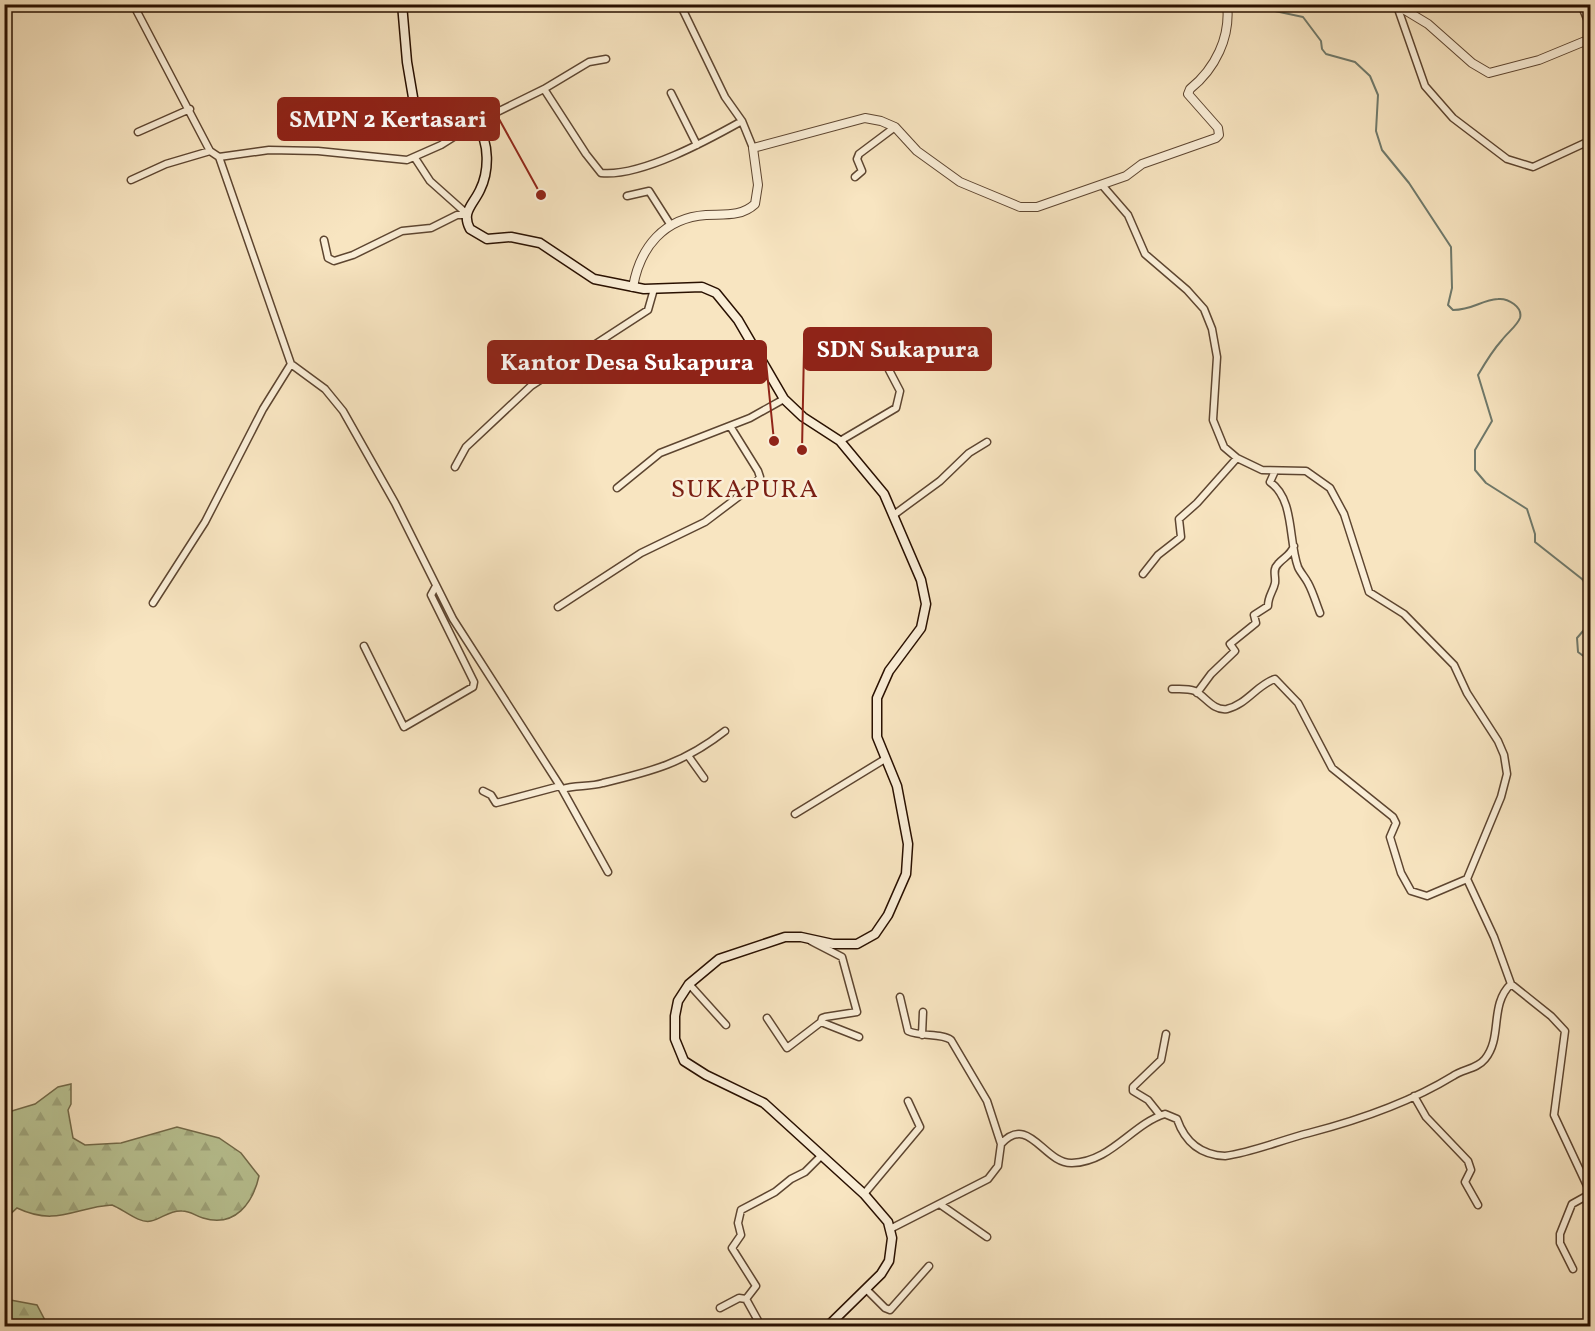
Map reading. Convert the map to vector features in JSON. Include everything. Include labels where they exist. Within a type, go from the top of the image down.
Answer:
[{"type":"main road","points":[[402,4],[407,62],[416,115],[433,128],[474,126],[486,143],[483,183],[466,214],[470,229],[483,238],[511,237],[532,240],[548,248],[585,276],[633,287],[654,289],[702,287],[716,293],[738,320],[784,399],[803,417],[840,441],[875,482],[895,514],[906,547],[916,566],[926,604],[921,628],[889,671],[877,698],[877,737],[897,786],[907,836],[906,874],[900,891],[879,929],[866,941],[841,945],[809,938],[778,938],[733,953],[705,968],[689,984],[676,1008],[674,1023],[676,1047],[684,1061],[706,1076],[764,1103],[881,1211],[890,1229],[892,1248],[889,1261],[866,1289],[828,1326]]},
{"type":"street","points":[[134,4],[190,109],[210,152],[219,157],[269,150],[415,158],[482,120],[544,89],[589,62],[606,59]]},
{"type":"street","points":[[633,287],[643,254],[654,238],[670,224],[699,216],[742,212],[755,204],[758,185],[753,148],[742,121],[725,97],[680,4]]},
{"type":"street","points":[[753,148],[865,118],[881,120],[895,127],[917,151],[947,175],[1020,207],[1037,207],[1126,176],[1142,164],[1185,151],[1219,135],[1218,128],[1188,94],[1213,64],[1226,36],[1229,20],[1227,4]]},
{"type":"street","points":[[1581,4],[1590,26]]},
{"type":"street","points":[[1396,5],[1428,24],[1472,63],[1489,73],[1539,60],[1590,39]]},
{"type":"street","points":[[1396,5],[1425,86],[1453,118],[1507,159],[1533,167],[1587,142],[1590,143]]},
{"type":"street","points":[[544,89],[586,154],[602,173],[616,174],[688,151],[742,121]]},
{"type":"street","points":[[671,93],[697,145]]},
{"type":"street","points":[[138,132],[190,109]]},
{"type":"street","points":[[855,177],[862,171],[857,159],[859,154],[895,127]]},
{"type":"street","points":[[131,180],[165,164],[210,152]]},
{"type":"street","points":[[219,157],[291,364],[325,389],[343,411],[395,503],[453,619],[561,788],[608,872]]},
{"type":"street","points":[[415,158],[430,181],[466,214]]},
{"type":"street","points":[[1102,185],[1128,215],[1145,254],[1204,309],[1212,329],[1216,357],[1213,420],[1224,447],[1238,458],[1263,470],[1306,471],[1330,488],[1344,514],[1369,592],[1404,614],[1454,664],[1467,693],[1498,741],[1504,755],[1507,774],[1501,796],[1467,879],[1427,896],[1411,891],[1401,873],[1390,837],[1396,823],[1393,817],[1332,768],[1298,703],[1275,679],[1266,682],[1234,707],[1226,709],[1208,702],[1197,693],[1182,688],[1172,689]]},
{"type":"street","points":[[627,196],[649,191],[670,224]]},
{"type":"street","points":[[324,240],[328,258],[334,261],[353,255],[402,231],[431,228],[457,215],[466,214]]},
{"type":"street","points":[[455,467],[466,447],[531,386],[648,310],[654,289]]},
{"type":"street","points":[[840,441],[896,408],[900,391],[889,370],[901,358],[902,348],[912,337]]},
{"type":"street","points":[[153,603],[205,522],[263,409],[291,364]]},
{"type":"street","points":[[616,488],[660,453],[730,426],[784,399]]},
{"type":"street","points":[[558,607],[641,553],[705,522],[754,485],[760,477],[758,471],[730,426]]},
{"type":"street","points":[[895,514],[940,481],[969,453],[987,442]]},
{"type":"street","points":[[1143,574],[1158,555],[1181,537],[1179,519],[1197,503],[1238,458]]},
{"type":"street","points":[[1275,471],[1270,482],[1281,491],[1291,522],[1289,531],[1298,567],[1310,586],[1320,613]]},
{"type":"street","points":[[1197,693],[1211,674],[1235,651],[1230,644],[1256,623],[1254,615],[1268,606],[1268,596],[1275,583],[1274,573],[1277,564],[1290,554],[1294,546]]},
{"type":"street","points":[[364,646],[404,727],[473,687],[474,682],[430,595],[436,586]]},
{"type":"street","points":[[483,791],[491,795],[496,803],[561,788],[600,784],[689,757],[725,731]]},
{"type":"street","points":[[689,757],[704,778]]},
{"type":"street","points":[[795,814],[885,759]]},
{"type":"street","points":[[1467,879],[1494,937],[1511,984],[1551,1016],[1564,1031],[1554,1115],[1590,1193],[1572,1204],[1560,1234],[1560,1243],[1573,1269]]},
{"type":"street","points":[[767,1017],[787,1048],[825,1017],[857,1012],[842,957],[809,938]]},
{"type":"street","points":[[689,984],[726,1025]]},
{"type":"street","points":[[1001,1144],[1014,1135],[1026,1134],[1060,1160],[1074,1163],[1108,1151],[1160,1115],[1173,1115],[1186,1139],[1213,1155],[1225,1156],[1345,1125],[1442,1084],[1453,1075],[1480,1065],[1487,1057],[1494,1038],[1499,1001],[1511,984]]},
{"type":"street","points":[[890,1229],[941,1205],[993,1174],[998,1166],[1001,1144],[987,1101],[951,1040],[943,1035],[922,1035],[908,1031],[900,997]]},
{"type":"street","points":[[922,1035],[923,1012]]},
{"type":"street","points":[[821,1022],[860,1037]]},
{"type":"street","points":[[1160,1115],[1148,1100],[1133,1091],[1133,1087],[1161,1059],[1166,1034]]},
{"type":"street","points":[[1414,1096],[1426,1117],[1468,1161],[1471,1170],[1465,1182],[1478,1205]]},
{"type":"street","points":[[864,1194],[920,1127],[908,1101]]},
{"type":"street","points":[[746,1299],[756,1286],[732,1248],[741,1236],[738,1223],[741,1210],[783,1187],[821,1156]]},
{"type":"street","points":[[941,1205],[987,1237]]},
{"type":"street","points":[[866,1289],[890,1310],[929,1266]]},
{"type":"street","points":[[720,1308],[739,1298],[746,1299]]},
{"type":"street","points":[[746,1299],[761,1326]]},
{"type":"green space","points":[[71,1084],[71,1104],[68,1110],[73,1138],[85,1145],[121,1143],[177,1127],[219,1138],[241,1153],[259,1176],[247,1204],[233,1216],[214,1220],[177,1211],[155,1220],[146,1221],[112,1205],[55,1216],[44,1216],[17,1208],[5,1219],[5,1113],[35,1104],[58,1087]]},
{"type":"green space","points":[[5,1299],[37,1305],[48,1326],[5,1326]]},
{"type":"waterway","points":[[1256,4],[1260,8],[1303,17],[1321,41],[1322,49],[1326,54],[1355,62],[1370,76],[1378,95],[1376,131],[1382,150],[1409,183],[1451,247],[1452,288],[1448,305],[1453,310],[1460,310],[1502,299],[1514,304],[1519,310],[1519,321],[1495,348],[1478,375],[1492,421],[1475,450],[1475,470],[1486,483],[1527,509],[1535,534],[1535,542],[1582,579],[1590,590]]},
{"type":"waterway","points":[[1590,623],[1577,638],[1578,652],[1590,661]]},
{"type":"place","name":"SMPN 2 Kertasari","points":[[541,195]]},
{"type":"place","name":"Kantor Desa Sukapura","points":[[774,441]]},
{"type":"place","name":"SDN Sukapura","points":[[802,450]]},
{"type":"district","name":"SUKAPURA","points":[[745,490]]}]
